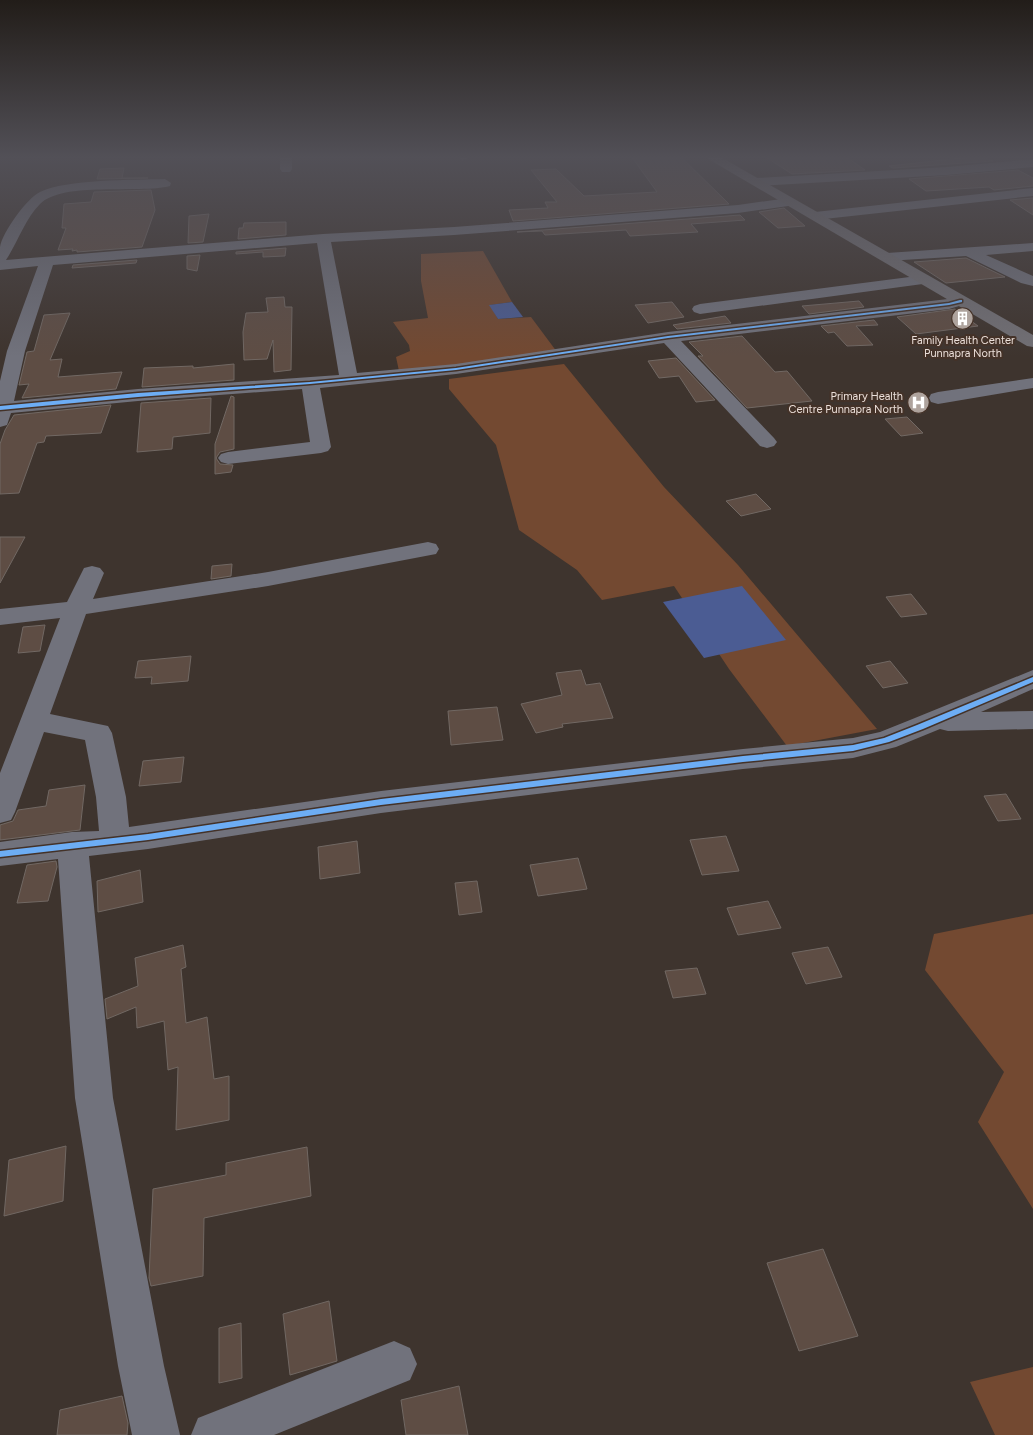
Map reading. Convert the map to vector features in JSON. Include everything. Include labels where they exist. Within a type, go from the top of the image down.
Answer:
[{"type":"main road","points":[[827,223],[1033,342]]},
{"type":"street","points":[[0,258],[20,223]]},
{"type":"street","points":[[0,265],[323,238],[559,223]]},
{"type":"street","points":[[323,238],[349,378]]},
{"type":"street","points":[[887,258],[1033,247]]},
{"type":"street","points":[[968,251],[1026,280],[1033,281]]},
{"type":"street","points":[[47,260],[16,351],[2,412],[138,395],[310,383],[456,368],[668,337],[949,304],[960,301]]},
{"type":"street","points":[[700,309],[925,280]]},
{"type":"street","points":[[668,337],[767,442]]},
{"type":"street","points":[[228,458],[321,447],[310,383]]},
{"type":"street","points":[[938,398],[1033,383]]},
{"type":"street","points":[[0,617],[76,609],[221,588],[428,549]]},
{"type":"street","points":[[0,812],[76,609],[92,573]]},
{"type":"street","points":[[0,854],[115,840],[391,801],[733,760],[853,748],[886,740],[934,722],[1033,679]]},
{"type":"street","points":[[34,720],[98,733],[111,796],[115,840]]},
{"type":"street","points":[[934,722],[1033,720]]},
{"type":"street","points":[[72,844],[94,1098],[156,1435]]},
{"type":"street","points":[[215,1435],[394,1364]]},
{"type":"shaded area","points":[[483,251],[512,302],[490,305],[498,319],[531,317],[557,352],[471,364],[399,371],[396,357],[410,351],[409,345],[393,322],[428,318],[421,281],[421,254]]},
{"type":"shaded area","points":[[564,364],[664,487],[738,565],[877,729],[787,746],[729,669],[674,586],[602,600],[577,570],[519,530],[496,445],[449,389],[449,379]]},
{"type":"shaded area","points":[[1033,914],[1033,1209],[978,1122],[1004,1072],[925,970],[934,934]]},
{"type":"shaded area","points":[[1033,1367],[1033,1435],[995,1435],[970,1382]]},
{"type":"water","points":[[512,302],[523,317],[498,319],[489,305]]},
{"type":"water","points":[[742,586],[786,640],[704,658],[663,602]]},
{"type":"building","points":[[62,223],[150,223],[142,247],[77,252],[77,250],[72,251],[73,249],[58,250],[66,228],[62,228]]},
{"type":"building","points":[[189,223],[207,223],[203,242],[188,243]]},
{"type":"building","points":[[244,223],[286,223],[286,235],[238,239],[239,228],[243,228]]},
{"type":"building","points":[[635,223],[705,223],[691,224],[698,232],[630,236],[626,230],[545,235],[542,231],[517,232]]},
{"type":"building","points":[[772,223],[801,223],[805,226],[778,228]]},
{"type":"building","points":[[286,248],[285,256],[263,257],[263,252],[236,254],[236,252]]},
{"type":"building","points":[[200,255],[197,271],[187,269],[187,256]]},
{"type":"building","points":[[966,258],[1005,277],[946,283],[914,262]]},
{"type":"building","points":[[137,260],[136,263],[72,268],[73,265]]},
{"type":"building","points":[[284,297],[285,307],[292,307],[291,370],[274,372],[273,340],[267,359],[244,360],[243,332],[246,313],[268,312],[266,298]]},
{"type":"building","points":[[859,301],[864,307],[809,314],[802,306]]},
{"type":"building","points":[[672,302],[684,317],[648,323],[635,305]]},
{"type":"building","points":[[955,309],[978,326],[916,334],[897,317]]},
{"type":"building","points":[[70,313],[50,360],[62,359],[58,377],[122,372],[116,389],[22,398],[29,384],[19,385],[27,352],[34,351],[44,315]]},
{"type":"building","points":[[725,316],[731,323],[677,329],[673,325]]},
{"type":"building","points":[[874,320],[878,325],[856,326],[873,345],[847,346],[834,332],[828,333],[821,326]]},
{"type":"building","points":[[742,336],[775,372],[787,371],[812,401],[747,408],[698,356],[703,356],[689,342]]},
{"type":"building","points":[[676,358],[715,400],[696,402],[679,376],[659,378],[648,361]]},
{"type":"building","points":[[234,364],[234,380],[142,387],[144,368],[193,366],[193,368]]},
{"type":"building","points":[[231,396],[234,397],[234,449],[220,452],[216,458],[220,464],[233,465],[231,472],[215,474],[215,444]]},
{"type":"building","points":[[211,398],[210,433],[173,437],[172,449],[137,452],[141,403]]},
{"type":"building","points":[[111,405],[101,433],[46,436],[44,442],[37,443],[19,493],[0,494],[0,444],[5,430],[14,415]]},
{"type":"building","points":[[907,417],[923,433],[901,436],[885,419]]},
{"type":"building","points":[[756,494],[771,509],[741,516],[726,501]]},
{"type":"building","points":[[0,537],[25,537],[0,583]]},
{"type":"building","points":[[232,564],[231,576],[211,579],[212,566]]},
{"type":"building","points":[[911,594],[927,614],[901,617],[886,597]]},
{"type":"building","points":[[45,625],[40,651],[18,653],[23,627]]},
{"type":"building","points":[[191,656],[188,681],[151,684],[152,677],[135,678],[138,661]]},
{"type":"building","points":[[890,661],[908,683],[883,688],[866,666]]},
{"type":"building","points":[[581,670],[586,685],[600,683],[613,718],[562,724],[563,727],[536,733],[521,704],[562,695],[556,673]]},
{"type":"building","points":[[497,707],[503,740],[451,745],[448,711]]},
{"type":"building","points":[[184,757],[181,782],[139,786],[143,761]]},
{"type":"building","points":[[85,785],[80,830],[0,840],[0,825],[13,821],[18,810],[46,806],[49,790]]},
{"type":"building","points":[[1006,794],[1021,819],[998,821],[984,796]]},
{"type":"building","points":[[726,836],[739,871],[702,875],[690,840]]},
{"type":"building","points":[[357,841],[360,873],[320,879],[318,847]]},
{"type":"building","points":[[578,858],[587,889],[538,896],[530,865]]},
{"type":"building","points":[[56,861],[57,867],[48,901],[17,903],[27,865]]},
{"type":"building","points":[[140,870],[143,902],[98,912],[97,881]]},
{"type":"building","points":[[477,881],[482,912],[459,915],[455,883]]},
{"type":"building","points":[[768,901],[781,928],[738,935],[727,908]]},
{"type":"building","points":[[183,945],[186,967],[181,969],[186,1023],[207,1017],[214,1079],[229,1076],[229,1120],[176,1130],[178,1067],[168,1070],[164,1021],[137,1028],[136,1007],[107,1019],[105,999],[138,986],[135,958]]},
{"type":"building","points":[[828,947],[842,977],[806,984],[792,953]]},
{"type":"building","points":[[697,968],[706,994],[673,998],[665,971]]},
{"type":"building","points":[[66,1146],[63,1201],[4,1216],[9,1160]]},
{"type":"building","points":[[307,1147],[311,1196],[204,1218],[203,1276],[151,1286],[149,1278],[153,1189],[226,1175],[226,1163]]},
{"type":"building","points":[[823,1249],[858,1336],[799,1351],[767,1263]]},
{"type":"building","points":[[329,1301],[337,1361],[290,1375],[283,1314]]},
{"type":"building","points":[[241,1323],[242,1378],[219,1383],[219,1328]]},
{"type":"building","points":[[459,1386],[468,1435],[406,1435],[401,1400]]},
{"type":"building","points":[[122,1396],[128,1423],[127,1435],[57,1435],[60,1410]]},
{"type":"cycle path","points":[[0,408],[138,395],[310,383],[456,369],[668,337],[949,304],[960,301]]},
{"type":"cycle path","points":[[0,854],[148,837],[381,802],[743,759],[853,748],[886,740],[920,727],[1033,679]]},
{"type":"place","name":"Family Health Center Punnapra North","points":[[963,319]]},
{"type":"place","name":"Primary Health Centre Punnapra North","points":[[919,402]]}]
